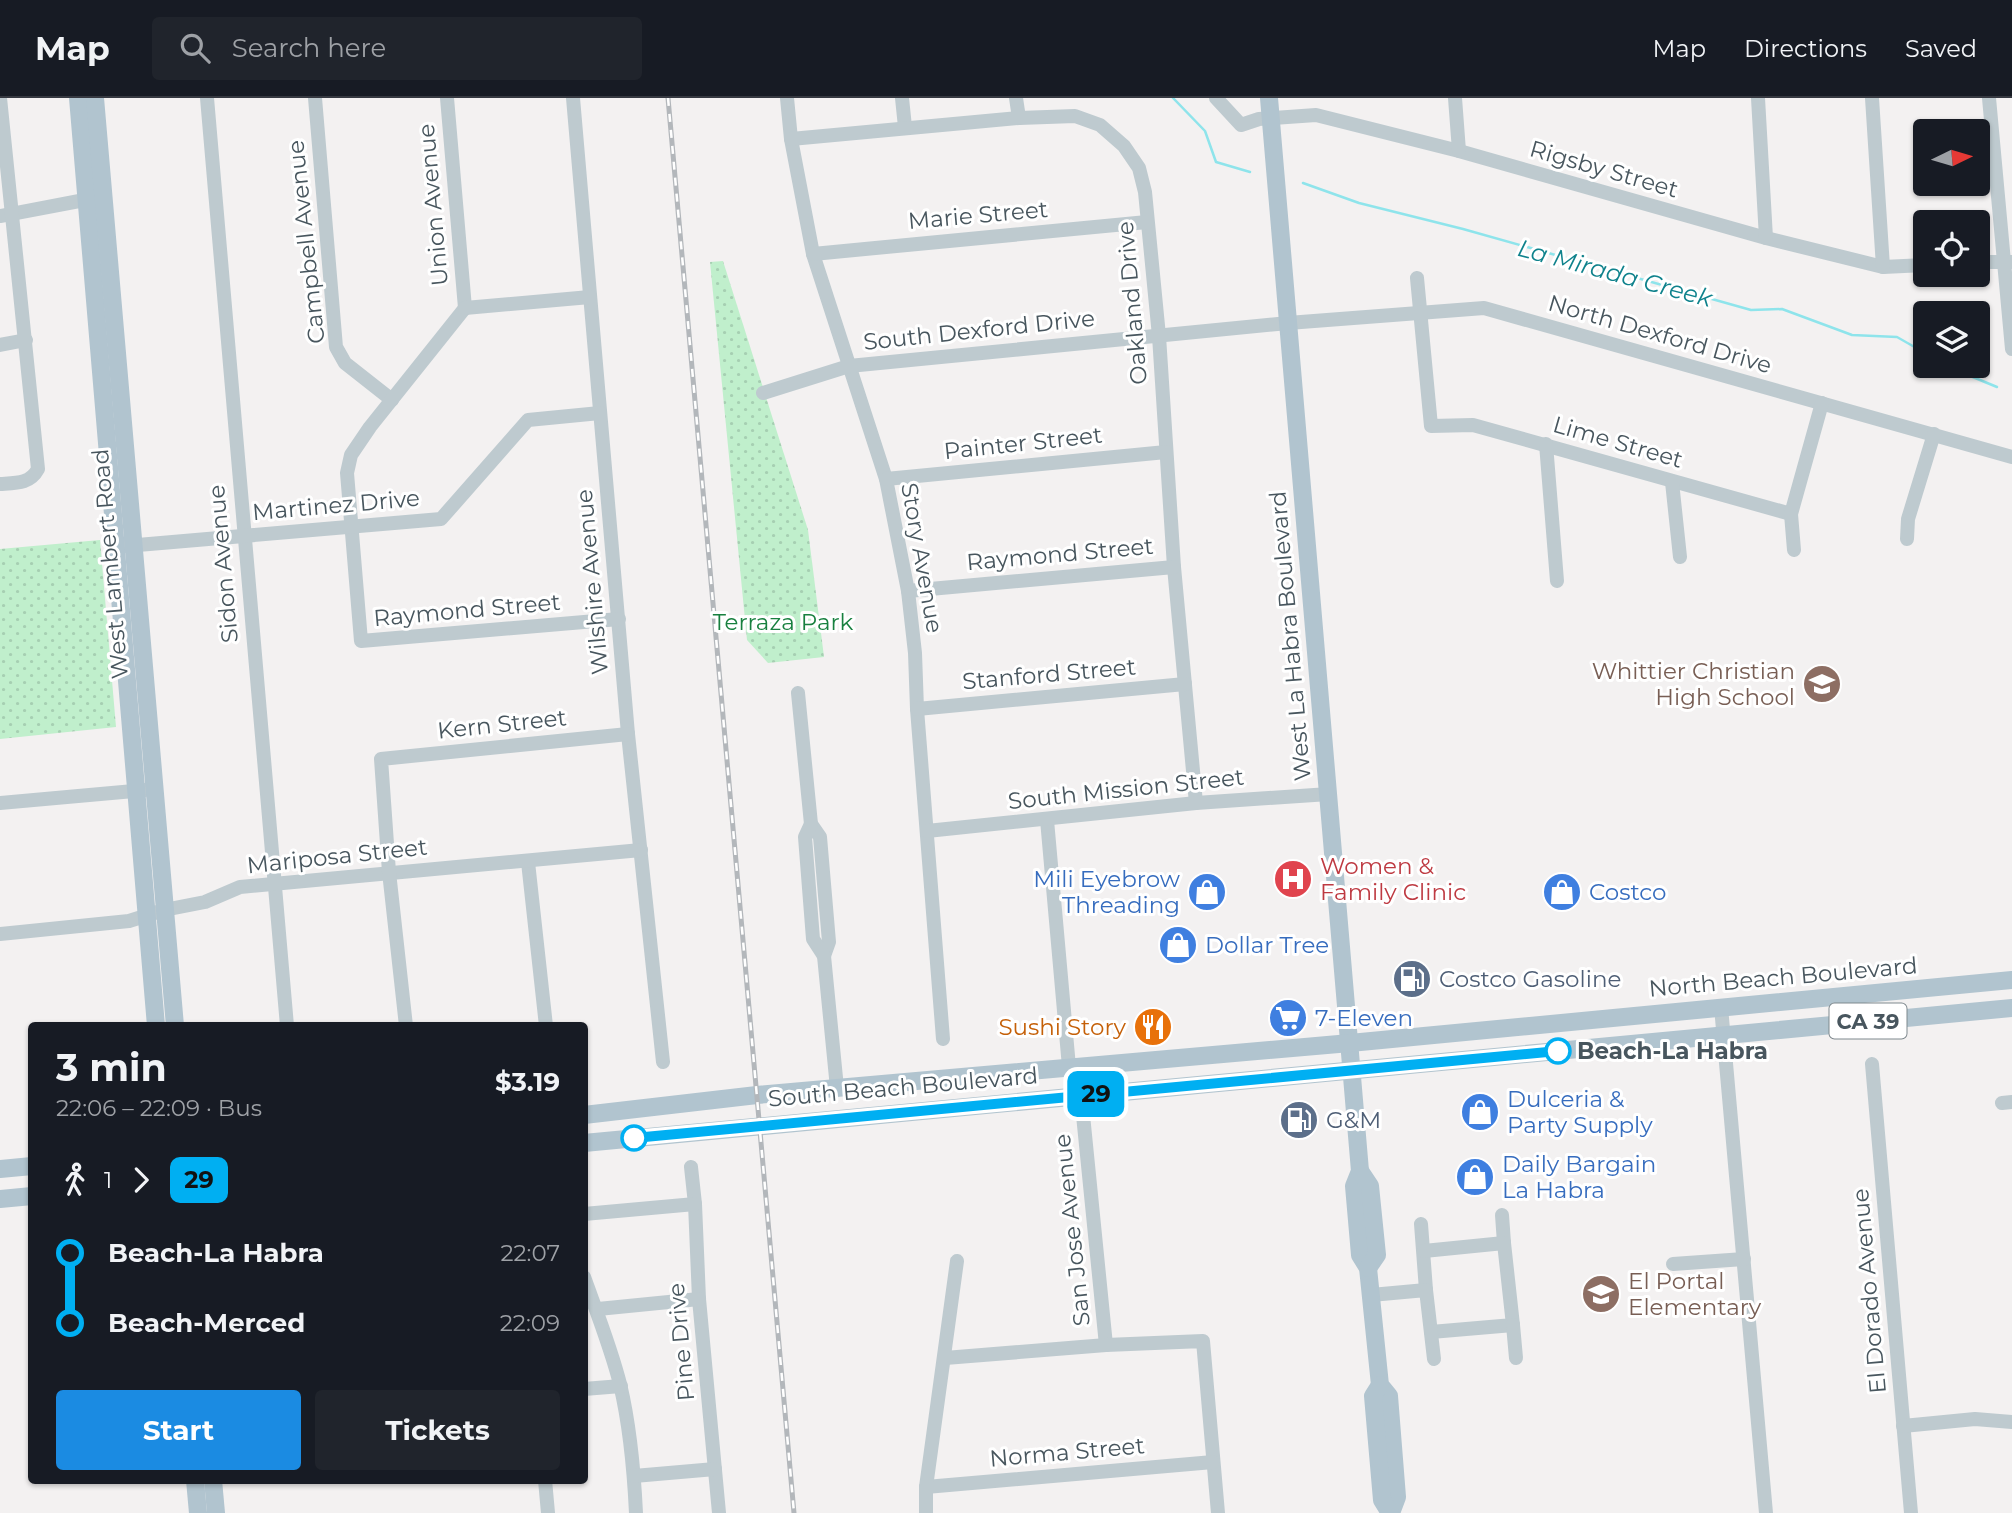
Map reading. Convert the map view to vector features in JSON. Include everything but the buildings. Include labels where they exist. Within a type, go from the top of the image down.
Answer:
[{"type":"main road","name":"West Lambert Road","points":[[78,98],[95,198],[125,546],[155,912],[156,1022]]},
{"type":"main road","name":"West Lambert Road","points":[[95,98],[95,198]]},
{"type":"main road","name":"West La Habra Boulevard","points":[[1269,98],[1360,1171],[1370,1186],[1377,1255],[1368,1268],[1380,1385],[1389,1396],[1397,1497],[1391,1513]]},
{"type":"main road","name":"West Lambert Road","points":[[155,912],[174,1022]]},
{"type":"main road","name":"North Beach Boulevard","points":[[1350,1043],[2012,980]]},
{"type":"main road","name":"CA 39","points":[[1352,1070],[2012,1008]]},
{"type":"main road","name":"South Beach Boulevard","points":[[588,1115],[757,1095],[1350,1043]]},
{"type":"main road","name":"South Beach Boulevard","points":[[588,1143],[1352,1070]]},
{"type":"main road","points":[[0,1169],[28,1166]]},
{"type":"main road","points":[[0,1199],[28,1196]]},
{"type":"main road","points":[[195,1484],[198,1513]]},
{"type":"main road","points":[[213,1484],[216,1513]]},
{"type":"street","points":[[0,98],[7,215],[26,340],[38,469],[34,476],[25,482],[0,484]]},
{"type":"street","name":"Sidon Avenue","points":[[207,98],[286,1022]]},
{"type":"street","name":"Campbell Avenue","points":[[315,98],[336,347],[345,363],[391,400]]},
{"type":"street","name":"Union Avenue","points":[[447,98],[465,308]]},
{"type":"street","name":"Wilshire Avenue","points":[[573,98],[628,734],[663,1062]]},
{"type":"street","name":"Story Avenue","points":[[787,98],[791,139],[813,254],[886,479],[908,591],[915,653],[943,1039]]},
{"type":"street","points":[[902,98],[905,127]]},
{"type":"street","points":[[1016,98],[1019,118]]},
{"type":"street","name":"Rigsby Street","points":[[1216,98],[1241,125],[1271,118],[1315,115],[1459,151],[1766,238],[1883,267],[1913,266]]},
{"type":"street","points":[[1455,98],[1459,151]]},
{"type":"street","points":[[1758,98],[1766,238]]},
{"type":"street","points":[[1872,98],[1883,267]]},
{"type":"street","points":[[1989,98],[2009,261],[2012,349]]},
{"type":"street","name":"Oakland Drive","points":[[791,139],[905,127],[1075,116],[1100,125],[1124,146],[1139,168],[1145,192],[1159,336],[1174,566],[1196,803]]},
{"type":"street","points":[[7,215],[95,198]]},
{"type":"street","name":"Marie Street","points":[[813,254],[1147,222]]},
{"type":"street","points":[[1990,262],[2009,261]]},
{"type":"street","points":[[1417,278],[1420,312]]},
{"type":"street","points":[[352,527],[347,473],[351,455],[465,308],[590,297]]},
{"type":"street","name":"North Dexford Drive","points":[[1288,323],[1483,308],[2012,457]]},
{"type":"street","name":"Lime Street","points":[[1420,312],[1431,426],[1473,425],[1791,514]]},
{"type":"street","name":"South Dexford Drive","points":[[763,393],[849,366],[1288,323]]},
{"type":"street","points":[[0,345],[26,340]]},
{"type":"street","points":[[1794,550],[1791,514],[1822,402]]},
{"type":"street","name":"Martinez Drive","points":[[125,546],[441,519],[528,420],[600,413]]},
{"type":"street","points":[[1907,540],[1908,519],[1934,434]]},
{"type":"street","points":[[1546,444],[1557,581]]},
{"type":"street","name":"Painter Street","points":[[886,479],[1166,452]]},
{"type":"street","points":[[1672,482],[1680,557]]},
{"type":"street","name":"Raymond Street","points":[[352,527],[362,641],[619,620]]},
{"type":"street","name":"Raymond Street","points":[[908,591],[1174,566]]},
{"type":"street","name":"Stanford Street","points":[[917,709],[1185,684]]},
{"type":"street","points":[[798,694],[811,824],[820,837],[829,942],[824,956],[836,1088]]},
{"type":"street","name":"Kern Street","points":[[389,872],[382,759],[628,734]]},
{"type":"street","points":[[0,803],[145,790]]},
{"type":"street","name":"South Mission Street","points":[[927,831],[1196,803],[1329,794]]},
{"type":"street","name":"San Jose Avenue","points":[[1047,820],[1069,1067],[1081,1095],[1106,1345]]},
{"type":"street","name":"Mariposa Street","points":[[0,934],[129,921],[155,912],[205,902],[240,887],[528,862],[641,849]]},
{"type":"street","points":[[528,862],[546,1022]]},
{"type":"street","points":[[389,872],[406,1022]]},
{"type":"street","points":[[1721,1006],[1766,1513]]},
{"type":"street","name":"El Dorado Avenue","points":[[1872,1065],[1911,1513]]},
{"type":"street","name":"Pine Drive","points":[[691,1167],[699,1299],[719,1513]]},
{"type":"street","points":[[588,1214],[695,1204]]},
{"type":"street","points":[[1502,1215],[1516,1358]]},
{"type":"street","points":[[1420,1223],[1434,1359]]},
{"type":"street","points":[[1424,1251],[1504,1243]]},
{"type":"street","points":[[1673,1264],[1744,1259]]},
{"type":"street","points":[[926,1513],[926,1487],[957,1261]]},
{"type":"street","points":[[588,1288],[598,1309],[621,1386],[634,1476],[636,1513]]},
{"type":"street","points":[[1371,1295],[1426,1290]]},
{"type":"street","points":[[598,1309],[699,1299]]},
{"type":"street","points":[[1430,1332],[1513,1325]]},
{"type":"street","points":[[944,1358],[1106,1345],[1203,1341],[1218,1513]]},
{"type":"street","points":[[588,1388],[621,1386]]},
{"type":"street","points":[[1903,1426],[1975,1419],[2012,1422]]},
{"type":"street","name":"Norma Street","points":[[926,1487],[1213,1462]]},
{"type":"street","points":[[634,1476],[715,1469]]},
{"type":"street","points":[[545,1484],[548,1513]]},
{"type":"green space","name":"Terraza Park","points":[[723,261],[808,530],[824,657],[768,663],[747,640],[710,262]]},
{"type":"green space","points":[[100,540],[116,727],[0,739],[0,549]]},
{"type":"waterway","name":"La Mirada Creek","points":[[1173,98],[1205,131],[1216,162],[1250,172]]},
{"type":"waterway","name":"La Mirada Creek","points":[[1303,183],[1359,203],[1463,229],[1751,310],[1782,309],[1852,335],[1897,337],[1913,346]]},
{"type":"waterway","name":"La Mirada Creek","points":[[1975,378],[1997,387]]},
{"type":"railway","points":[[668,98],[794,1513]]},
{"type":"bus line","name":"29","points":[[634,1138],[1558,1051]]},
{"type":"place","name":"Whittier Christian High School","points":[[1822,684]]},
{"type":"place","name":"Women & Family Clinic","points":[[1293,879]]},
{"type":"place","name":"Mili Eyebrow Threading","points":[[1207,892]]},
{"type":"place","name":"Costco","points":[[1562,892]]},
{"type":"place","name":"Dollar Tree","points":[[1178,945]]},
{"type":"place","name":"Costco Gasoline","points":[[1412,979]]},
{"type":"place","name":"7-Eleven","points":[[1288,1018]]},
{"type":"place","name":"Sushi Story","points":[[1153,1027]]},
{"type":"place","name":"Beach-La Habra","points":[[1558,1051]]},
{"type":"place","name":"Dulceria & Party Supply","points":[[1480,1112]]},
{"type":"place","name":"G&M","points":[[1299,1120]]},
{"type":"place","name":"Daily Bargain La Habra","points":[[1475,1177]]},
{"type":"place","name":"El Portal Elementary","points":[[1601,1294]]}]
